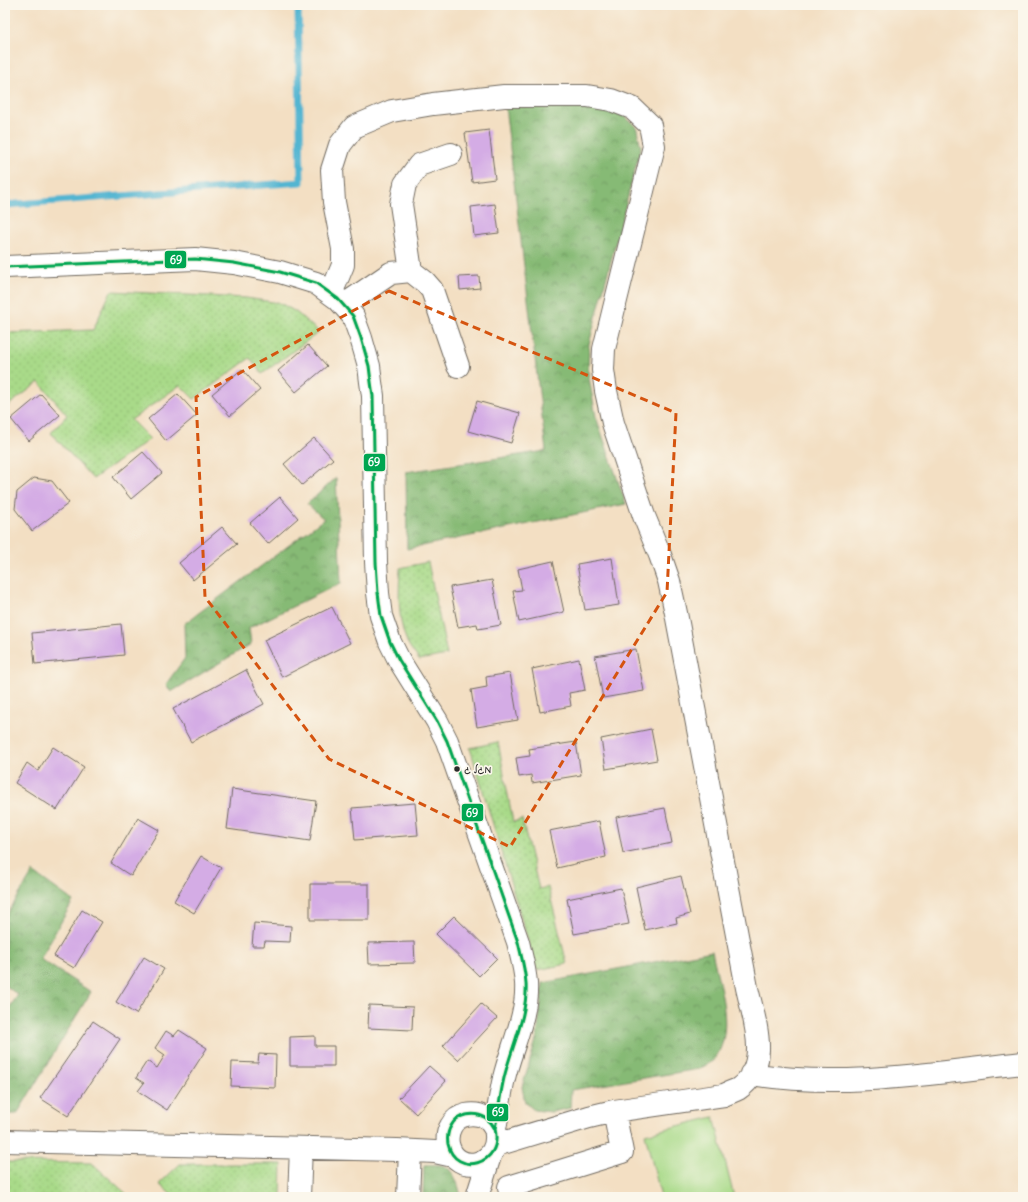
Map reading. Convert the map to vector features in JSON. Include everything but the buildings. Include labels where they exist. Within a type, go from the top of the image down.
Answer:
[{"type":"street","points":[[5,1141],[403,1150],[435,1152],[473,1164],[480,1163],[494,1144],[589,1117],[614,1111],[724,1095],[738,1088],[747,1080],[756,1066],[758,1053],[756,1028],[669,581],[644,516],[613,423],[603,370],[604,349],[654,146],[650,124],[632,108],[611,100],[588,96],[504,96],[434,104],[392,111],[354,127],[340,145],[332,170],[334,202],[343,249],[343,265],[338,300]]},
{"type":"street","points":[[451,154],[419,165],[405,184],[401,204],[411,271],[425,282],[432,290],[458,366]]},
{"type":"street","points":[[5,267],[195,259],[234,263],[280,272],[316,283],[338,300],[353,316],[369,366],[373,396],[376,562],[381,616],[390,642],[399,660],[447,741],[518,942],[526,984],[525,1000],[520,1027],[504,1079],[494,1144],[477,1197]]},
{"type":"street","points":[[338,300],[391,273],[411,271]]},
{"type":"street","points":[[751,1074],[776,1078],[845,1080],[1023,1063]]},
{"type":"street","points":[[403,1150],[432,1138],[482,1105],[492,1096],[504,1079]]},
{"type":"street","points":[[509,1187],[622,1152],[614,1111]]},
{"type":"street","points":[[472,1197],[470,1187],[456,1158],[449,1149],[447,1142],[448,1134],[457,1121],[471,1114],[478,1115],[491,1123],[494,1144]]},
{"type":"street","points":[[299,1197],[301,1148]]},
{"type":"street","points":[[403,1150],[408,1197]]},
{"type":"highlighted area","points":[[389,291],[676,413],[667,592],[510,847],[329,759],[205,597],[196,397]]},
{"type":"green space","points":[[505,106],[600,108],[624,116],[636,126],[641,147],[589,344],[588,372],[596,417],[626,504],[407,549],[406,472],[546,451]]},
{"type":"green space","points":[[111,291],[246,298],[280,303],[296,312],[319,332],[262,374],[250,358],[194,399],[180,385],[131,420],[150,439],[93,479],[51,433],[67,415],[39,382],[5,408],[5,333],[93,330]]},
{"type":"green space","points":[[336,478],[341,583],[249,628],[251,644],[171,692],[166,684],[185,658],[184,624],[324,519],[307,504]]},
{"type":"green space","points":[[428,562],[447,655],[419,660],[407,642],[400,615],[400,568]]},
{"type":"green space","points":[[498,742],[513,822],[522,819],[539,889],[548,887],[567,964],[537,970],[470,748]]},
{"type":"green space","points":[[33,872],[73,901],[40,959],[91,992],[17,1114],[5,1114],[5,1014],[18,995],[5,985],[5,918]]},
{"type":"green space","points":[[712,951],[721,991],[725,1019],[722,1045],[713,1061],[699,1069],[571,1090],[570,1108],[552,1112],[534,1110],[525,1102],[522,1087],[537,1037],[543,983]]},
{"type":"green space","points":[[714,1117],[734,1197],[661,1197],[645,1134]]},
{"type":"green space","points":[[5,1162],[92,1163],[130,1197],[5,1197]]},
{"type":"green space","points":[[180,1164],[282,1164],[281,1197],[174,1197],[159,1184]]},
{"type":"green space","points":[[424,1165],[440,1165],[448,1168],[454,1175],[461,1197],[423,1197]]},
{"type":"waterway","points":[[5,205],[301,182],[298,5]]},
{"type":"transit line","name":"69","points":[[5,267],[195,259],[234,263],[280,272],[316,283],[338,299],[353,316],[369,366],[373,396],[376,562],[381,616],[390,642],[399,660],[437,721],[447,741],[518,942],[525,973],[526,995],[522,1019],[501,1091],[495,1129],[496,1142],[492,1152],[486,1159],[478,1163],[468,1164],[460,1161],[452,1154],[448,1144],[449,1130],[454,1122],[462,1116],[471,1114],[481,1116],[489,1120],[495,1129]]},
{"type":"place","name":"מגל ג","points":[[457,769]]}]
